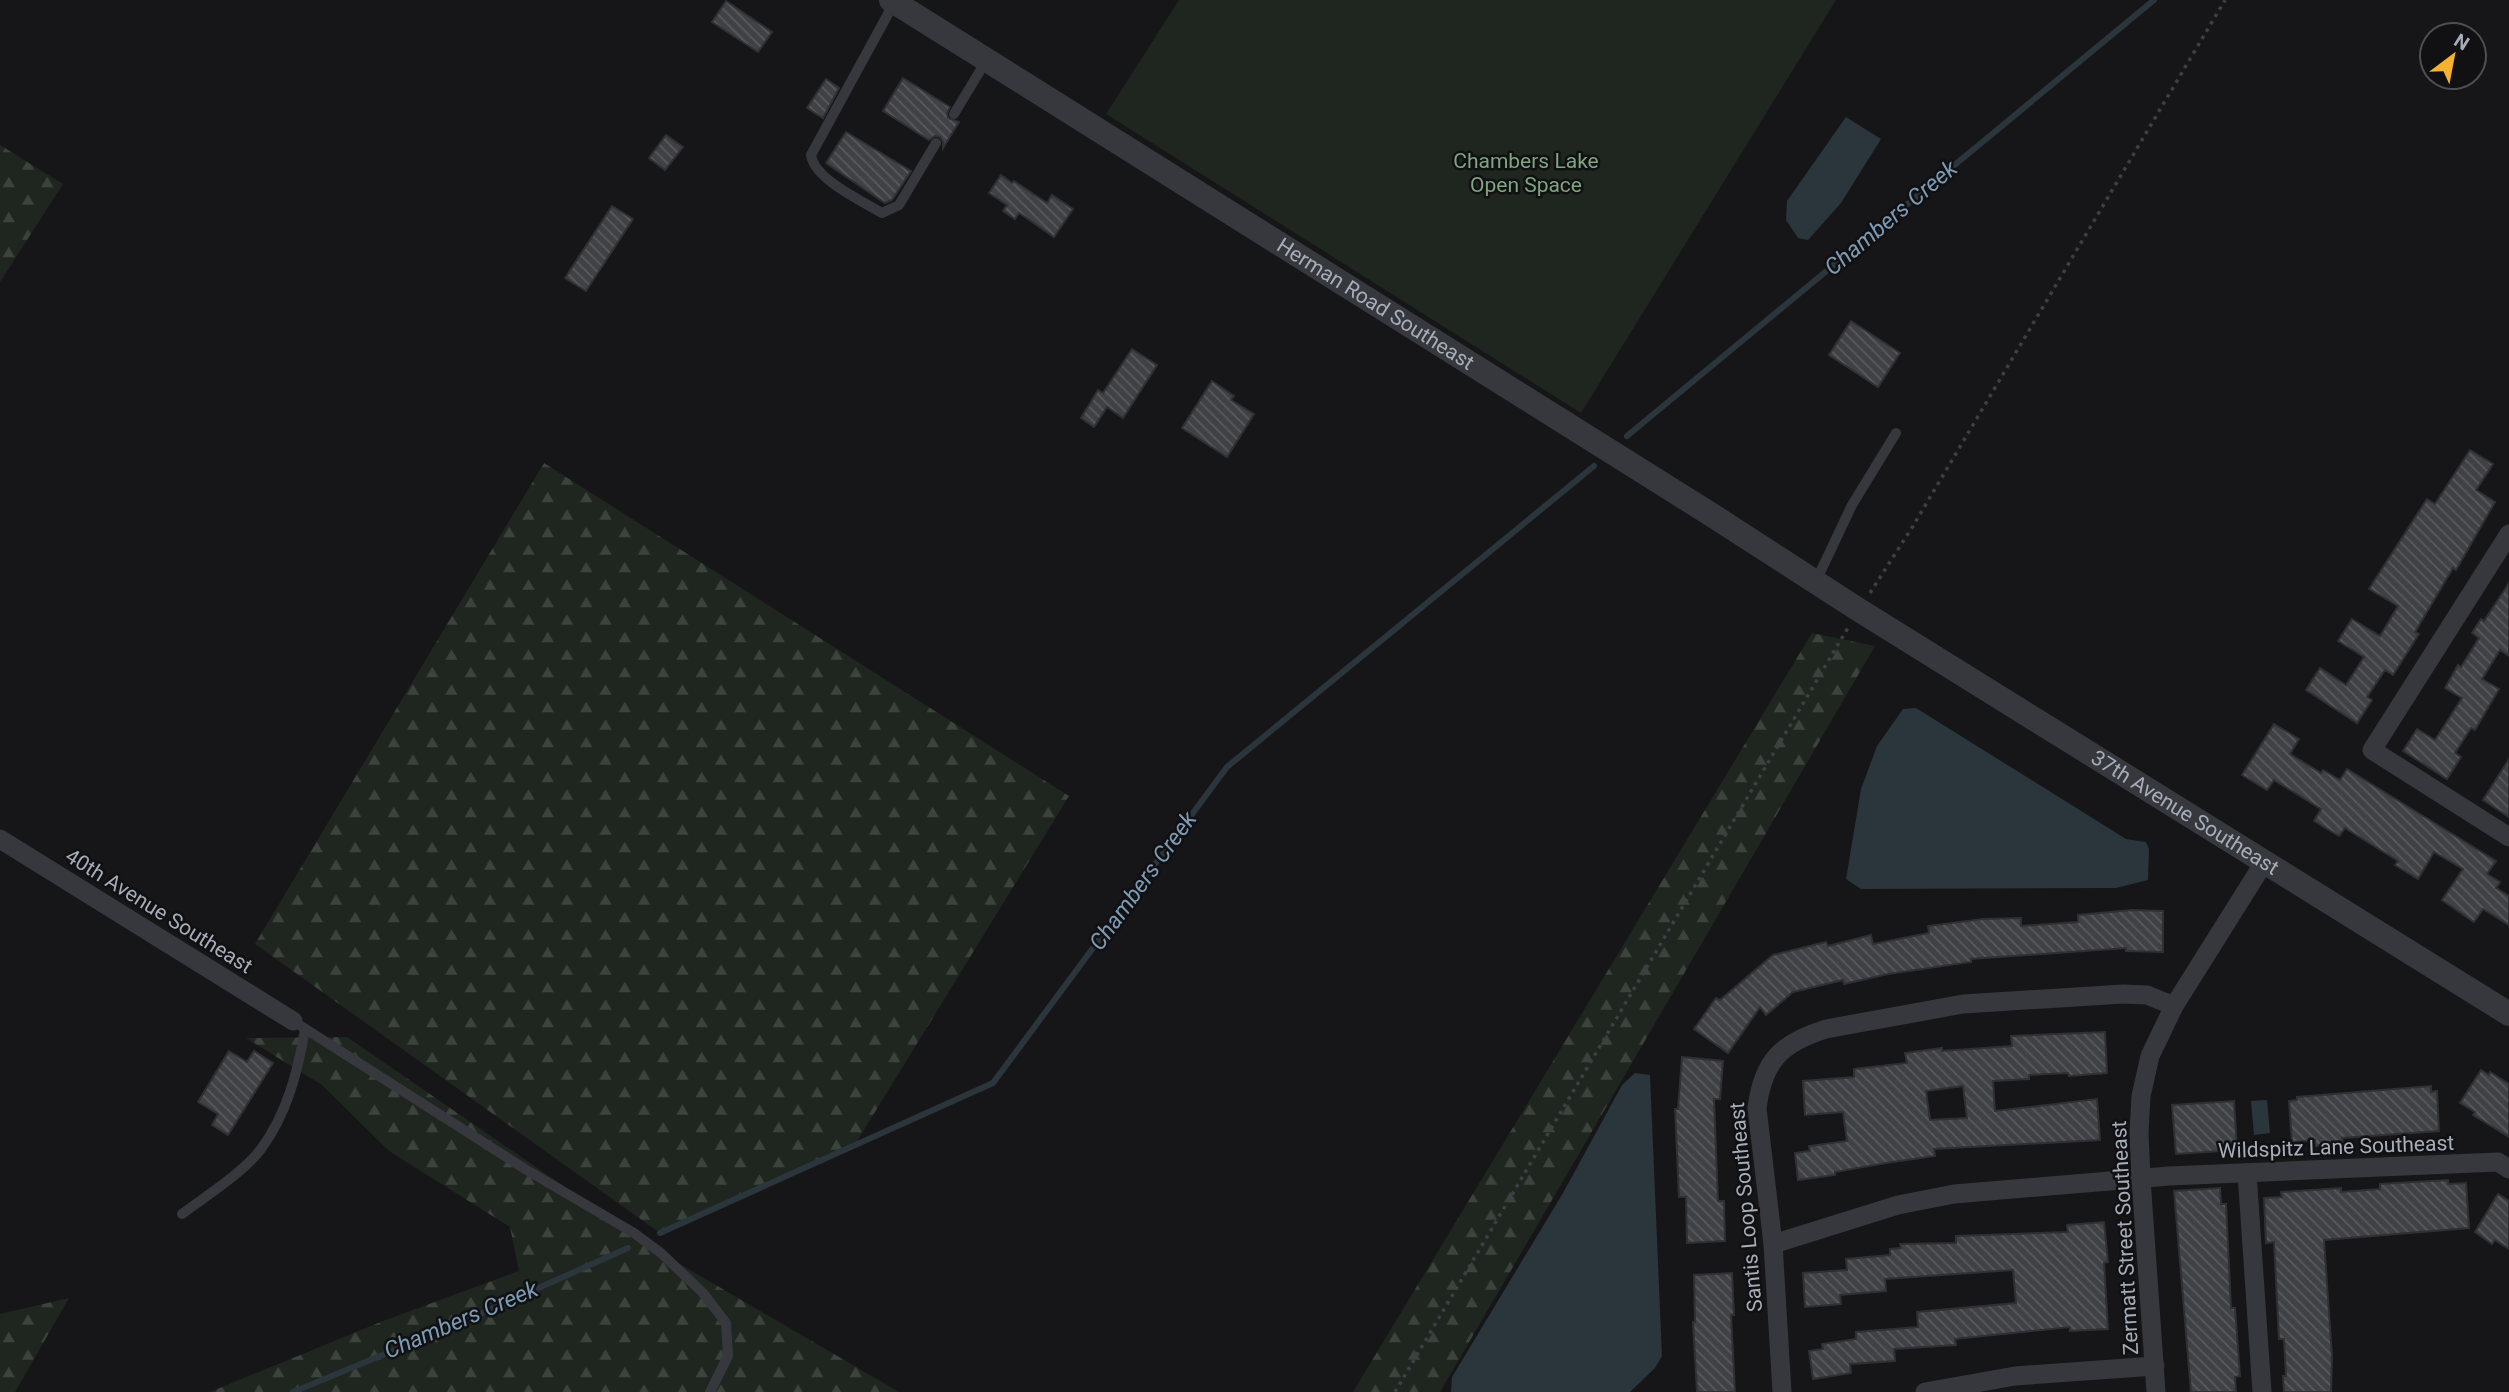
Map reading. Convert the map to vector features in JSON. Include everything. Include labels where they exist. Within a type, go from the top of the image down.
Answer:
[{"type":"street","name":"Herman Road Southeast","points":[[893,1],[1860,609]]},
{"type":"street","points":[[2509,534],[2372,750],[2509,837]]},
{"type":"street","name":"37th Avenue Southeast","points":[[1860,609],[2509,1014]]},
{"type":"street","name":"40th Avenue Southeast","points":[[0,839],[299,1025]]},
{"type":"street","name":"Zermatt Street Southeast","points":[[2157,1392],[2141,1178],[2141,1096],[2150,1056],[2174,1006],[2265,861]]},
{"type":"street","name":"Santis Loop Southeast","points":[[1783,1392],[1773,1244],[1757,1108],[1767,1069],[1775,1057],[1794,1041],[1808,1035],[1848,1024],[1963,1004],[2123,994],[2147,995],[2174,1006]]},
{"type":"street","name":"Wildspitz Lane Southeast","points":[[1773,1244],[1885,1209],[1954,1194],[2141,1178],[2247,1173],[2498,1163],[2509,1169]]},
{"type":"street","points":[[2247,1173],[2262,1392]]},
{"type":"street","points":[[1925,1392],[2015,1376],[2155,1366]]},
{"type":"lane","points":[[893,1],[811,155],[812,164],[825,177],[882,214],[899,205],[936,143]]},
{"type":"lane","points":[[954,114],[987,60]]},
{"type":"lane","points":[[1816,581],[1852,505],[1896,432]]},
{"type":"lane","points":[[182,1214],[225,1182],[261,1150],[290,1094],[299,1025],[525,1169],[634,1233],[661,1253],[703,1293],[726,1323],[728,1356],[710,1392]]},
{"type":"path","points":[[1395,1392],[2225,0]]},
{"type":"green space","name":"Chambers Lake Open Space","points":[[1179,0],[1836,0],[1581,413],[1106,114]]},
{"type":"green space","points":[[0,145],[63,184],[0,282]]},
{"type":"green space","points":[[544,463],[1069,796],[854,1146],[660,1233],[255,944]]},
{"type":"green space","points":[[1812,633],[1875,646],[1440,1392],[1353,1392]]},
{"type":"green space","points":[[347,1037],[661,1253],[899,1392],[210,1392],[383,1321],[519,1271],[510,1227],[389,1151],[322,1085],[246,1038]]},
{"type":"green space","points":[[69,1298],[15,1392],[0,1392],[0,1314]]},
{"type":"shaded area","points":[[1846,117],[1881,139],[1841,203],[1808,240],[1798,238],[1786,220],[1787,201]]},
{"type":"shaded area","points":[[1916,708],[2126,839],[2146,842],[2149,849],[2148,880],[2116,888],[1861,889],[1846,879],[1861,789],[1877,746],[1903,709]]},
{"type":"shaded area","points":[[1635,1073],[1650,1075],[1662,1356],[1655,1368],[1630,1392],[1451,1392],[1452,1377],[1563,1193],[1622,1085]]},
{"type":"shaded area","points":[[2267,1100],[2270,1133],[2254,1135],[2251,1101]]},
{"type":"building","points":[[726,1],[772,32],[758,52],[712,22]]},
{"type":"building","points":[[903,78],[950,107],[948,118],[959,122],[943,148],[940,137],[935,136],[929,140],[883,111]]},
{"type":"building","points":[[826,79],[839,88],[823,118],[807,108]]},
{"type":"building","points":[[846,132],[911,171],[892,200],[885,203],[826,163]]},
{"type":"building","points":[[666,135],[683,147],[665,170],[649,158]]},
{"type":"building","points":[[1001,175],[1047,203],[1052,195],[1073,209],[1054,237],[1019,213],[1015,219],[1003,211],[1007,205],[989,193]]},
{"type":"building","points":[[612,206],[633,219],[586,291],[565,278]]},
{"type":"building","points":[[1851,321],[1900,353],[1878,387],[1829,355]]},
{"type":"building","points":[[1132,349],[1157,365],[1123,418],[1107,407],[1094,427],[1081,418],[1098,390],[1103,393]]},
{"type":"building","points":[[1212,381],[1234,396],[1231,400],[1254,414],[1227,457],[1182,428]]},
{"type":"building","points":[[2470,450],[2493,464],[2476,490],[2495,502],[2456,570],[2453,568],[2415,632],[2419,634],[2393,675],[2385,670],[2367,697],[2372,700],[2357,723],[2306,690],[2320,668],[2346,685],[2364,657],[2338,641],[2352,619],[2380,636],[2398,606],[2369,589],[2427,499],[2435,504]]},
{"type":"building","points":[[2509,583],[2509,656],[2500,650],[2482,679],[2499,689],[2475,730],[2471,728],[2455,753],[2461,757],[2447,779],[2403,751],[2417,729],[2435,740],[2462,698],[2445,688],[2458,665],[2461,667],[2479,638],[2472,633],[2481,619],[2484,621]]},
{"type":"building","points":[[2274,724],[2299,739],[2290,754],[2321,773],[2323,770],[2340,780],[2347,769],[2496,861],[2487,874],[2500,882],[2496,888],[2509,896],[2509,925],[2483,909],[2474,922],[2442,900],[2463,869],[2434,852],[2418,879],[2395,865],[2398,861],[2345,828],[2339,836],[2314,821],[2321,809],[2274,780],[2267,790],[2242,775]]},
{"type":"building","points":[[2509,759],[2509,817],[2483,800]]},
{"type":"building","points":[[2132,910],[2163,911],[2163,952],[2126,951],[2126,948],[1971,959],[1971,962],[1888,974],[1844,984],[1843,980],[1793,992],[1766,1015],[1760,1007],[1728,1053],[1694,1029],[1716,998],[1720,1000],[1773,955],[1826,942],[1828,946],[1871,935],[1873,944],[1929,933],[1928,926],[1983,919],[2021,918],[2021,926],[2078,922],[2078,915]]},
{"type":"building","points":[[2105,1032],[2107,1073],[2029,1075],[2029,1079],[1993,1081],[1995,1111],[2097,1099],[2100,1140],[1934,1149],[1935,1156],[1798,1180],[1795,1153],[1810,1151],[1809,1146],[1847,1141],[1843,1112],[1805,1115],[1803,1081],[1854,1077],[1854,1069],[1907,1063],[1905,1053],[1942,1048],[1942,1051],[2012,1046],[2011,1036]],"holes":[[[1963,1086],[1967,1118],[1930,1120],[1926,1091]]]},
{"type":"building","points":[[229,1051],[247,1062],[254,1051],[273,1063],[228,1135],[212,1125],[218,1114],[198,1102]]},
{"type":"building","points":[[1682,1057],[1723,1061],[1720,1099],[1714,1099],[1718,1201],[1724,1201],[1725,1241],[1687,1243],[1686,1197],[1679,1197],[1675,1109],[1678,1109]]},
{"type":"building","points":[[2481,1070],[2489,1075],[2490,1072],[2509,1084],[2509,1137],[2473,1115],[2475,1112],[2460,1103]]},
{"type":"building","points":[[2431,1086],[2431,1092],[2437,1091],[2439,1131],[2342,1138],[2343,1144],[2315,1146],[2315,1140],[2292,1142],[2289,1101],[2297,1100],[2297,1097]]},
{"type":"building","points":[[2234,1101],[2237,1150],[2176,1154],[2172,1105]]},
{"type":"building","points":[[2448,1180],[2448,1184],[2466,1183],[2469,1228],[2324,1240],[2332,1356],[2331,1392],[2284,1392],[2284,1339],[2279,1339],[2274,1242],[2266,1243],[2264,1198],[2282,1197],[2281,1192],[2341,1188],[2341,1192],[2380,1189],[2380,1184]]},
{"type":"building","points":[[2220,1188],[2221,1204],[2226,1204],[2231,1308],[2235,1308],[2240,1376],[2235,1377],[2236,1392],[2191,1392],[2174,1191]]},
{"type":"building","points":[[2498,1194],[2509,1201],[2509,1249],[2495,1240],[2492,1244],[2475,1232]]},
{"type":"building","points":[[2104,1222],[2108,1262],[2104,1263],[2108,1329],[2070,1331],[2070,1327],[1955,1339],[1956,1345],[1894,1349],[1895,1361],[1850,1364],[1851,1373],[1813,1379],[1809,1351],[1823,1349],[1822,1344],[1856,1339],[1856,1332],[1918,1327],[1917,1312],[2016,1303],[2013,1270],[1885,1279],[1886,1291],[1840,1295],[1841,1304],[1805,1307],[1803,1273],[1847,1270],[1846,1259],[1890,1255],[1890,1249],[1901,1248],[1900,1244],[1956,1243],[1956,1236],[2068,1232],[2067,1225]]},
{"type":"building","points":[[1732,1273],[1735,1392],[1697,1392],[1693,1322],[1694,1275]]},
{"type":"waterway","name":"Chambers Creek","points":[[1627,436],[2154,0]]},
{"type":"waterway","name":"Chambers Creek","points":[[660,1233],[993,1083],[1227,767],[1594,466]]},
{"type":"waterway","name":"Chambers Creek","points":[[293,1392],[460,1323],[628,1248]]}]
